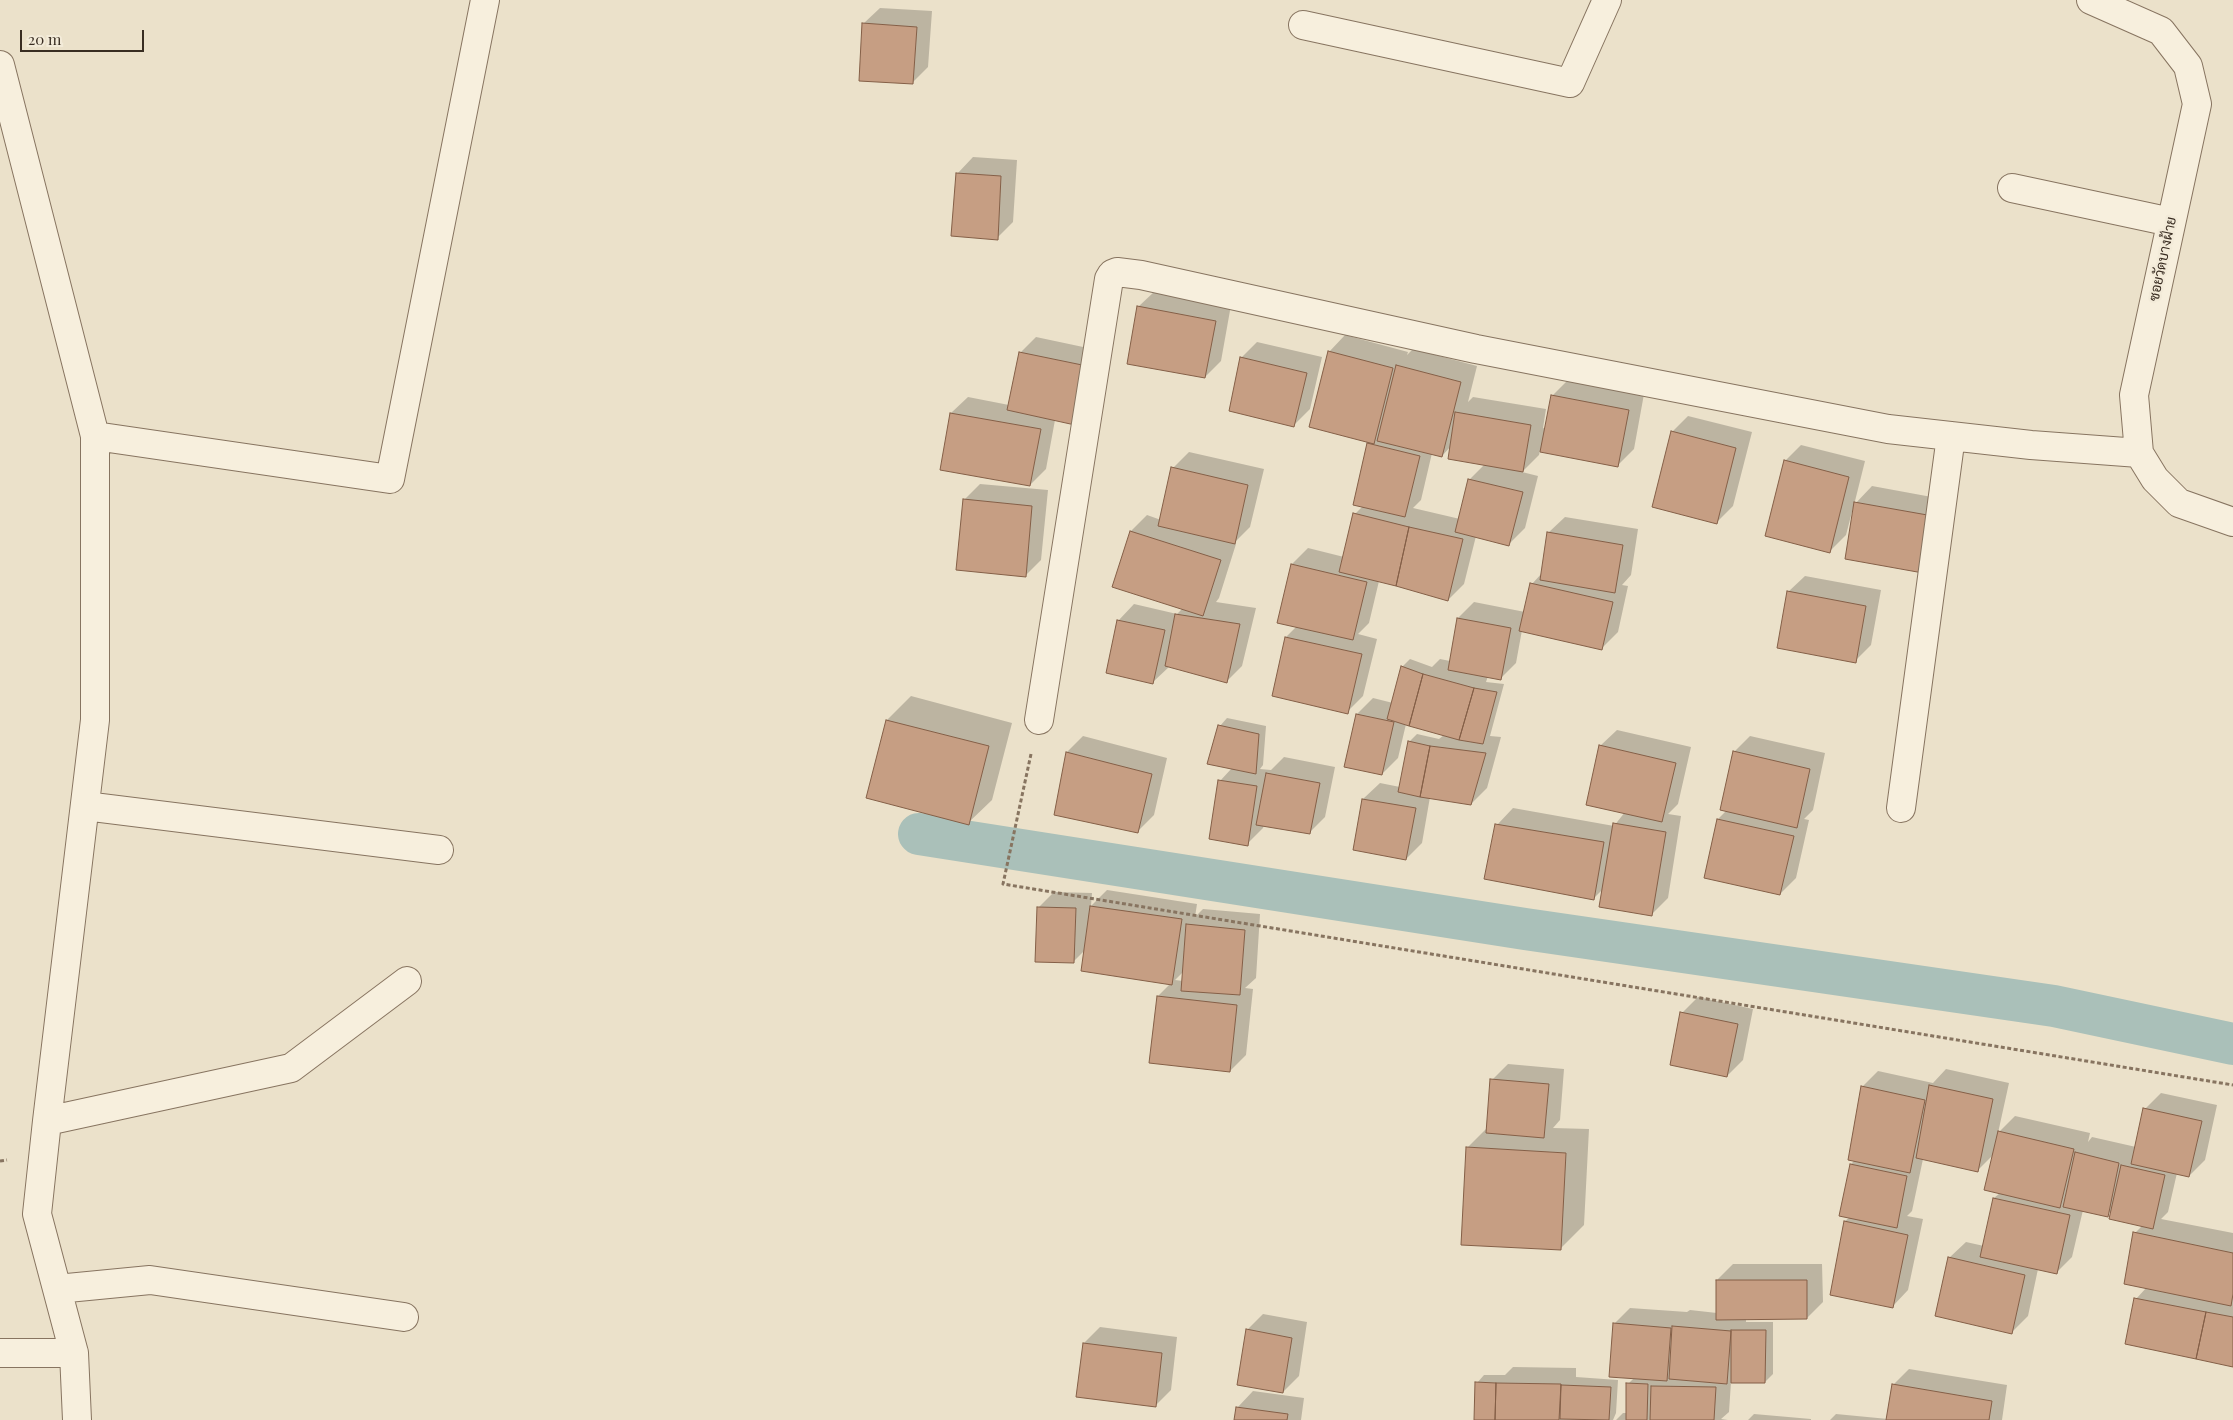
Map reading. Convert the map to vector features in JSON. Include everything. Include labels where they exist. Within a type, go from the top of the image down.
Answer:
[{"type":"street","points":[[96,436],[390,479],[485,0]]},
{"type":"street","points":[[1303,24],[1570,84],[1607,0]]},
{"type":"street","name":"ซอยวัดบางฝ้าย","points":[[2091,0],[2161,31],[2188,66],[2197,104],[2134,395],[2140,453],[2155,479],[2179,503],[2233,522]]},
{"type":"street","points":[[0,65],[96,436],[96,720],[47,1121],[38,1214],[74,1353],[77,1420]]},
{"type":"street","points":[[2012,188],[2171,222]]},
{"type":"street","points":[[1039,720],[1109,279],[1113,273],[1141,275],[1476,349],[1888,429],[2031,445],[2140,453]]},
{"type":"street","points":[[1901,808],[1951,436]]},
{"type":"street","points":[[86,806],[439,850]]},
{"type":"street","points":[[47,1121],[290,1068],[407,981]]},
{"type":"street","points":[[57,1289],[150,1280],[404,1317]]},
{"type":"street","points":[[0,1353],[74,1353]]},
{"type":"path","points":[[1030,762],[1003,884],[2233,1085]]},
{"type":"building","points":[[862,23],[917,27],[913,84],[859,81]]},
{"type":"building","points":[[956,173],[1001,176],[998,240],[951,236]]},
{"type":"building","points":[[1137,306],[1216,321],[1205,378],[1127,364]]},
{"type":"building","points":[[1328,351],[1393,368],[1374,444],[1309,427]]},
{"type":"building","points":[[1019,352],[1087,366],[1075,425],[1007,410]]},
{"type":"building","points":[[1240,357],[1307,373],[1294,427],[1229,411]]},
{"type":"building","points":[[1396,365],[1461,382],[1442,457],[1377,441]]},
{"type":"building","points":[[1551,395],[1629,410],[1618,467],[1540,452]]},
{"type":"building","points":[[1455,412],[1531,425],[1523,472],[1448,459]]},
{"type":"building","points":[[950,413],[1041,429],[1030,486],[940,470]]},
{"type":"building","points":[[1671,431],[1736,448],[1717,524],[1652,507]]},
{"type":"building","points":[[1367,443],[1420,456],[1405,517],[1353,505]]},
{"type":"building","points":[[1784,460],[1849,477],[1830,553],[1765,536]]},
{"type":"building","points":[[1171,467],[1248,485],[1235,544],[1158,526]]},
{"type":"building","points":[[1468,479],[1523,492],[1509,546],[1455,532]]},
{"type":"building","points":[[963,499],[1032,506],[1026,577],[956,570]]},
{"type":"building","points":[[1854,502],[1933,516],[1923,573],[1845,559]]},
{"type":"building","points":[[1353,513],[1409,527],[1396,586],[1339,572]]},
{"type":"building","points":[[1409,527],[1463,539],[1448,601],[1396,586]]},
{"type":"building","points":[[1130,531],[1221,560],[1203,616],[1112,587]]},
{"type":"building","points":[[1547,532],[1623,545],[1615,593],[1540,580]]},
{"type":"building","points":[[1291,564],[1367,582],[1353,640],[1277,623]]},
{"type":"building","points":[[1530,583],[1613,602],[1602,650],[1519,631]]},
{"type":"building","points":[[1787,591],[1866,606],[1856,663],[1777,648]]},
{"type":"building","points":[[1175,614],[1240,624],[1227,683],[1165,666]]},
{"type":"building","points":[[1457,618],[1511,628],[1501,680],[1448,670]]},
{"type":"building","points":[[1117,620],[1165,630],[1153,684],[1106,673]]},
{"type":"building","points":[[1285,637],[1362,654],[1348,714],[1272,696]]},
{"type":"building","points":[[1401,666],[1423,674],[1409,726],[1387,719]]},
{"type":"building","points":[[1423,674],[1474,688],[1459,740],[1409,726]]},
{"type":"building","points":[[1474,688],[1497,692],[1483,744],[1459,740]]},
{"type":"building","points":[[1356,714],[1394,722],[1382,775],[1344,767]]},
{"type":"building","points":[[886,720],[989,746],[969,825],[866,798]]},
{"type":"building","points":[[1218,725],[1259,734],[1256,774],[1207,764]]},
{"type":"building","points":[[1408,741],[1430,746],[1420,797],[1398,792]]},
{"type":"building","points":[[1599,745],[1676,763],[1662,822],[1586,805]]},
{"type":"building","points":[[1430,746],[1486,753],[1471,805],[1420,797]]},
{"type":"building","points":[[1733,751],[1810,769],[1797,828],[1720,810]]},
{"type":"building","points":[[1066,752],[1152,774],[1138,833],[1054,815]]},
{"type":"building","points":[[1266,773],[1320,783],[1310,834],[1256,825]]},
{"type":"building","points":[[1218,780],[1257,786],[1248,846],[1209,839]]},
{"type":"building","points":[[1362,799],[1416,808],[1406,860],[1353,850]]},
{"type":"building","points":[[1717,819],[1794,836],[1780,895],[1704,878]]},
{"type":"building","points":[[1613,823],[1666,832],[1652,916],[1599,907]]},
{"type":"building","points":[[1495,824],[1604,842],[1594,900],[1484,879]]},
{"type":"building","points":[[1090,906],[1182,919],[1172,985],[1081,971]]},
{"type":"building","points":[[1037,907],[1076,908],[1074,963],[1035,962]]},
{"type":"building","points":[[1186,924],[1245,930],[1240,995],[1181,991]]},
{"type":"building","points":[[1157,996],[1237,1005],[1230,1072],[1149,1063]]},
{"type":"building","points":[[1680,1012],[1738,1024],[1727,1077],[1670,1065]]},
{"type":"building","points":[[1490,1079],[1549,1084],[1544,1138],[1486,1133]]},
{"type":"building","points":[[1929,1085],[1993,1099],[1978,1172],[1916,1158]]},
{"type":"building","points":[[1861,1086],[1925,1100],[1910,1173],[1848,1160]]},
{"type":"building","points":[[2143,1108],[2202,1121],[2189,1177],[2131,1164]]},
{"type":"building","points":[[1998,1131],[2074,1149],[2060,1208],[1984,1190]]},
{"type":"building","points":[[1466,1147],[1566,1153],[1561,1250],[1461,1245]]},
{"type":"building","points":[[2075,1152],[2119,1163],[2108,1217],[2063,1207]]},
{"type":"building","points":[[1850,1164],[1907,1176],[1897,1228],[1839,1216]]},
{"type":"building","points":[[2121,1165],[2165,1175],[2153,1229],[2109,1219]]},
{"type":"building","points":[[1993,1198],[2070,1215],[2057,1274],[1980,1257]]},
{"type":"building","points":[[1844,1221],[1908,1235],[1893,1308],[1830,1295]]},
{"type":"building","points":[[2133,1232],[2233,1253],[2233,1294],[2231,1306],[2124,1284]]},
{"type":"building","points":[[1948,1257],[2025,1275],[2012,1334],[1935,1316]]},
{"type":"building","points":[[1716,1280],[1807,1280],[1807,1319],[1716,1320]]},
{"type":"building","points":[[2134,1298],[2206,1312],[2196,1359],[2125,1344]]},
{"type":"building","points":[[2206,1312],[2233,1317],[2233,1367],[2196,1359]]},
{"type":"building","points":[[1613,1323],[1671,1328],[1667,1381],[1609,1377]]},
{"type":"building","points":[[1672,1326],[1731,1331],[1727,1384],[1669,1379]]},
{"type":"building","points":[[1246,1329],[1292,1338],[1283,1393],[1237,1385]]},
{"type":"building","points":[[1731,1330],[1766,1330],[1765,1383],[1731,1383]]},
{"type":"building","points":[[1083,1343],[1162,1353],[1156,1407],[1076,1397]]},
{"type":"building","points":[[1475,1382],[1496,1383],[1495,1420],[1474,1420]]},
{"type":"building","points":[[1496,1383],[1561,1384],[1559,1420],[1495,1420]]},
{"type":"building","points":[[1626,1383],[1648,1384],[1647,1420],[1626,1420]]},
{"type":"building","points":[[1892,1384],[1992,1401],[1989,1420],[1886,1420]]},
{"type":"building","points":[[1561,1385],[1611,1387],[1609,1420],[1560,1419]]},
{"type":"building","points":[[1651,1386],[1716,1387],[1714,1420],[1650,1420]]},
{"type":"building","points":[[1236,1407],[1288,1414],[1287,1420],[1234,1420]]},
{"type":"waterway","points":[[919,834],[1525,929],[2054,1006],[2233,1044]]}]
